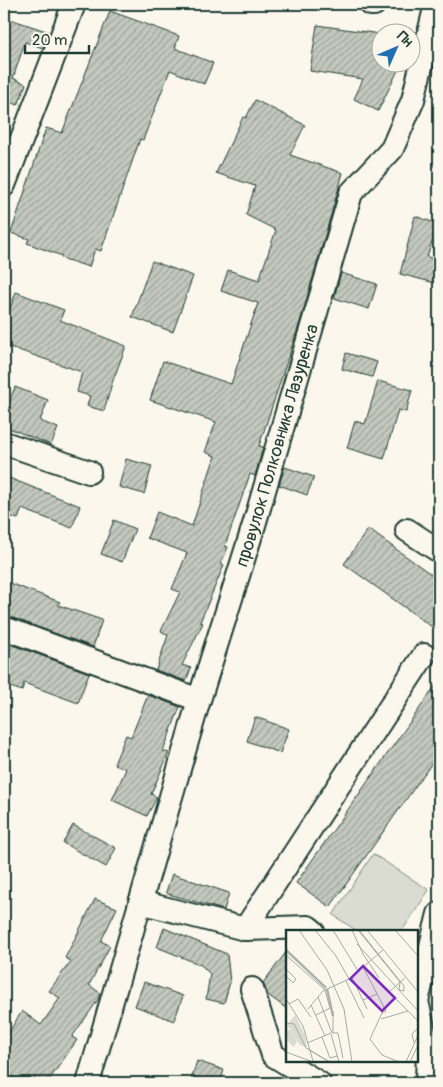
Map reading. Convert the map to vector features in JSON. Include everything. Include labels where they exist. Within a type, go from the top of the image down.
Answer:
[{"type":"street","points":[[4,185],[74,4]]},
{"type":"street","name":"провулок Полковника Лазуренка","points":[[88,1083],[199,700],[254,525],[351,193],[392,149],[413,100],[436,4]]},
{"type":"street","points":[[4,443],[89,472]]},
{"type":"street","points":[[407,530],[439,551]]},
{"type":"street","points":[[4,628],[199,700]]},
{"type":"street","points":[[245,929],[424,655]]},
{"type":"street","points":[[140,902],[245,929],[308,928],[311,930]]},
{"type":"street","points":[[418,997],[439,914]]},
{"type":"street","points":[[252,989],[274,1055],[320,1083]]},
{"type":"street","points":[[418,1005],[428,1049],[427,1083]]},
{"type":"shaded area","points":[[373,854],[429,890],[403,930],[356,930],[333,915]]},
{"type":"building","points":[[110,11],[179,36],[175,48],[213,63],[204,84],[170,70],[143,140],[140,139],[101,251],[95,249],[89,267],[61,258],[62,256],[27,243],[29,239],[11,233],[46,128],[62,133]]},
{"type":"building","points":[[4,17],[49,32],[43,48],[25,42],[13,78],[26,84],[18,105],[4,100]]},
{"type":"building","points":[[317,25],[370,33],[370,72],[397,72],[378,111],[354,99],[363,79],[310,71]]},
{"type":"building","points":[[255,100],[305,125],[290,155],[343,173],[300,322],[259,446],[263,447],[255,476],[250,474],[225,546],[228,547],[221,564],[224,565],[200,622],[203,623],[182,665],[191,668],[186,681],[156,670],[168,635],[161,631],[180,592],[172,589],[187,553],[147,538],[157,512],[192,526],[215,456],[205,452],[216,422],[150,400],[163,361],[231,384],[258,303],[221,291],[228,270],[259,280],[276,230],[246,215],[255,186],[216,173],[243,117],[246,118]]},
{"type":"building","points":[[415,216],[438,224],[427,257],[439,260],[439,284],[400,274]]},
{"type":"building","points":[[152,261],[193,276],[173,332],[132,317]]},
{"type":"building","points":[[341,273],[377,284],[369,309],[334,298]]},
{"type":"building","points":[[16,292],[64,310],[60,320],[126,346],[104,411],[87,406],[90,396],[77,392],[82,372],[4,345],[4,325]]},
{"type":"building","points":[[346,353],[377,362],[372,377],[342,369]]},
{"type":"building","points":[[378,381],[412,390],[406,412],[398,410],[384,459],[347,448],[355,421],[365,424]]},
{"type":"building","points":[[15,387],[48,400],[40,421],[58,428],[51,445],[4,426],[4,415]]},
{"type":"building","points":[[126,459],[152,466],[144,494],[119,487]]},
{"type":"building","points":[[285,467],[314,477],[307,495],[279,485]]},
{"type":"building","points":[[4,476],[80,506],[72,528],[22,509],[18,519],[4,514]]},
{"type":"building","points":[[114,520],[135,529],[122,562],[101,554]]},
{"type":"building","points":[[368,529],[439,580],[439,632],[344,564]]},
{"type":"building","points":[[4,581],[60,602],[58,605],[102,620],[93,647],[4,615]]},
{"type":"building","points":[[4,642],[89,673],[78,703],[24,683],[22,691],[5,685],[10,672],[4,670]]},
{"type":"building","points":[[439,681],[439,753],[330,907],[296,883]]},
{"type":"building","points":[[148,695],[180,707],[163,751],[169,753],[151,794],[157,797],[147,816],[112,800],[126,769],[114,764],[126,735],[131,737]]},
{"type":"building","points":[[255,717],[289,729],[280,753],[247,741]]},
{"type":"building","points":[[73,825],[116,848],[106,867],[63,843]]},
{"type":"building","points":[[172,874],[229,893],[224,910],[168,894],[166,892]]},
{"type":"building","points":[[95,899],[117,908],[101,941],[110,946],[89,985],[100,993],[98,1000],[72,1037],[77,1040],[47,1083],[23,1083],[4,1071],[4,1040],[22,1011],[41,1025],[60,998],[49,991],[71,961],[65,958]]},
{"type":"building","points":[[164,928],[227,954],[230,982],[224,1003],[206,999],[210,974],[201,965],[157,947]]},
{"type":"building","points":[[286,952],[286,1008],[268,995],[263,983]]},
{"type":"building","points":[[144,982],[183,996],[174,1021],[135,1006]]},
{"type":"building","points":[[197,1061],[224,1070],[220,1083],[190,1083]]}]
